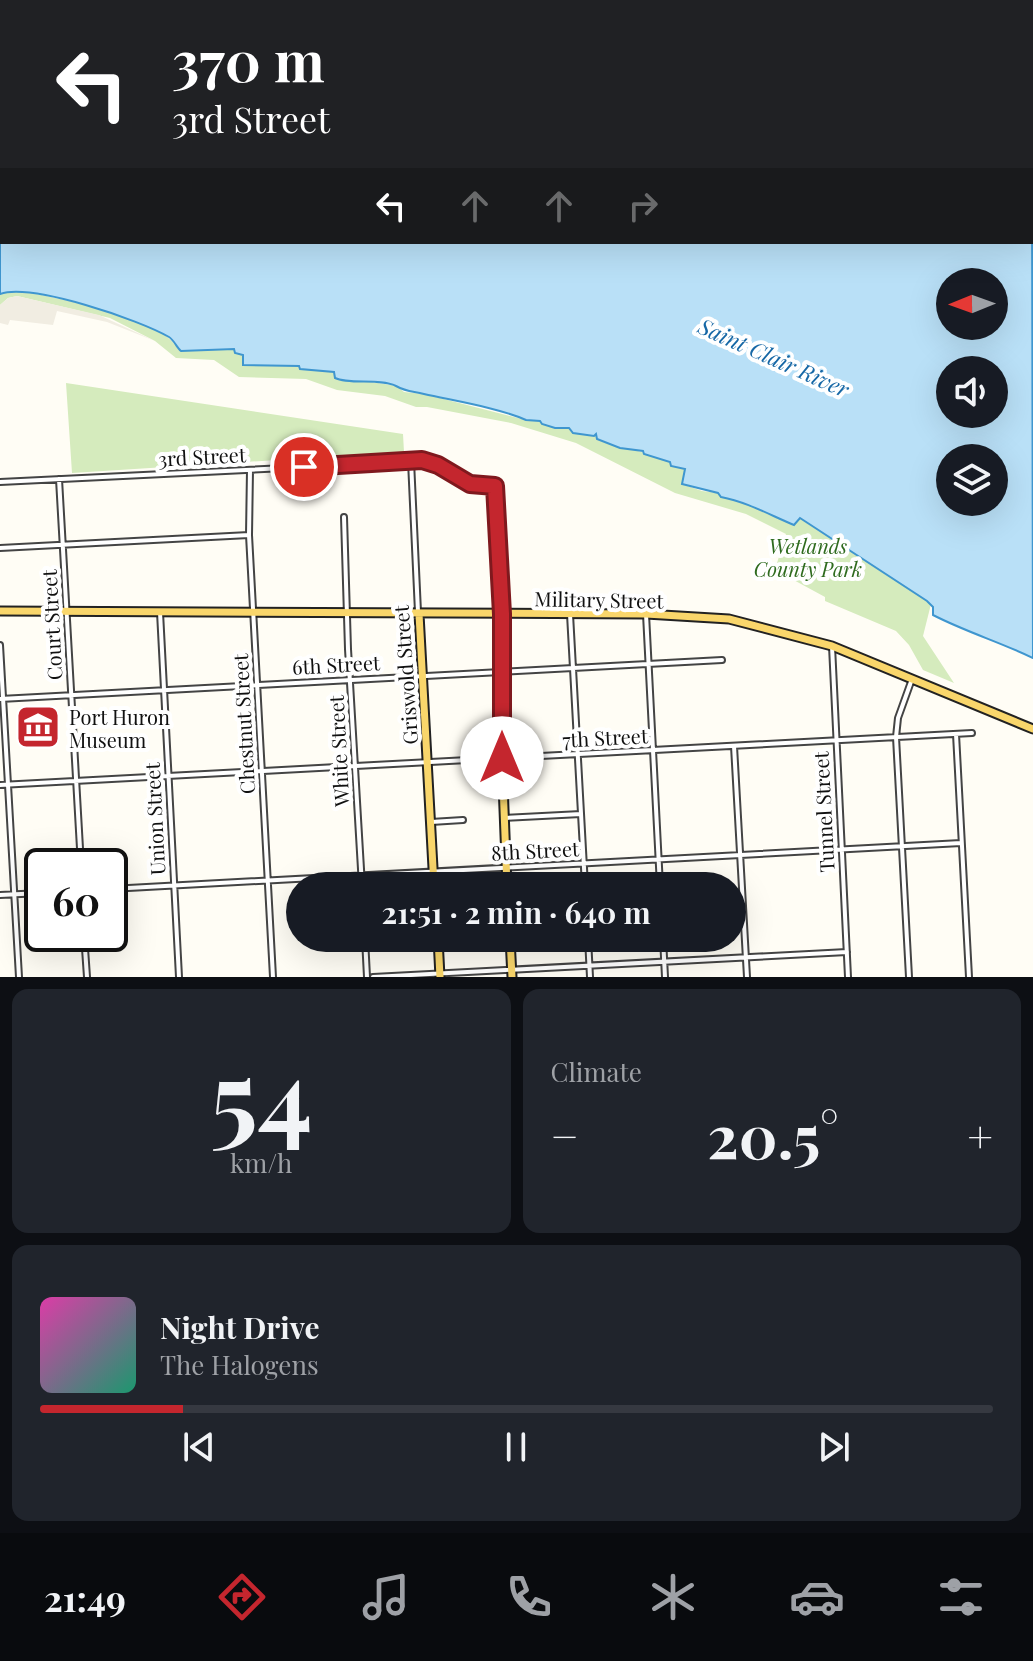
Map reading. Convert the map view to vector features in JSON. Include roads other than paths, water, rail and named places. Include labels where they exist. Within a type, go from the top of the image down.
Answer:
[{"type":"main road","name":"Military Street","points":[[0,611],[646,614],[729,619],[832,646],[1033,729]]},
{"type":"main road","name":"Griswold Street","points":[[419,614],[433,871]]},
{"type":"main road","points":[[502,614],[506,872]]},
{"type":"main road","points":[[439,952],[440,975]]},
{"type":"main road","points":[[511,952],[512,974]]},
{"type":"street","name":"Griswold Street","points":[[411,461],[419,614]]},
{"type":"street","name":"3rd Street","points":[[0,482],[430,461],[470,484],[495,486],[502,614]]},
{"type":"street","name":"Chestnut Street","points":[[250,470],[249,535],[273,977]]},
{"type":"street","name":"Court Street","points":[[59,479],[80,848]]},
{"type":"street","name":"White Street","points":[[344,517],[361,872]]},
{"type":"street","points":[[0,548],[249,535]]},
{"type":"street","name":"Union Street","points":[[160,612],[179,977]]},
{"type":"street","points":[[570,614],[584,872]]},
{"type":"street","points":[[646,614],[659,872]]},
{"type":"street","points":[[0,645],[19,977]]},
{"type":"street","name":"Tunnel Street","points":[[832,646],[848,977]]},
{"type":"street","name":"6th Street","points":[[2,699],[722,660]]},
{"type":"street","points":[[909,977],[896,737],[898,718],[912,679]]},
{"type":"street","name":"7th Street","points":[[0,785],[972,733]]},
{"type":"street","points":[[956,734],[969,977]]},
{"type":"street","points":[[734,746],[747,977]]},
{"type":"street","points":[[503,818],[581,814]]},
{"type":"street","points":[[431,822],[463,820]]},
{"type":"street","name":"8th Street","points":[[415,872],[961,843]]},
{"type":"street","name":"8th Street","points":[[128,888],[286,879]]},
{"type":"street","points":[[0,895],[24,894]]},
{"type":"street","points":[[85,952],[87,977]]},
{"type":"street","points":[[367,952],[370,977],[512,974],[590,966],[847,952]]},
{"type":"street","points":[[589,952],[590,977]]},
{"type":"street","points":[[664,952],[665,977]]},
{"type":"water","name":"Saint Clair River","points":[[0,244],[1032,244],[1033,658],[933,615],[933,607],[927,601],[800,518],[794,525],[749,505],[721,497],[718,493],[682,484],[685,469],[671,466],[670,462],[644,454],[643,451],[620,448],[597,439],[596,434],[573,433],[569,428],[555,428],[540,421],[381,382],[341,380],[335,378],[334,372],[300,369],[299,366],[243,365],[243,355],[235,353],[234,349],[181,351],[169,337],[135,322],[86,305],[36,294],[0,294]]},
{"type":"place","name":"Port Huron Museum","points":[[38,727]]},
{"type":"park label","name":"Wetlands County Park","points":[[808,556]]}]
